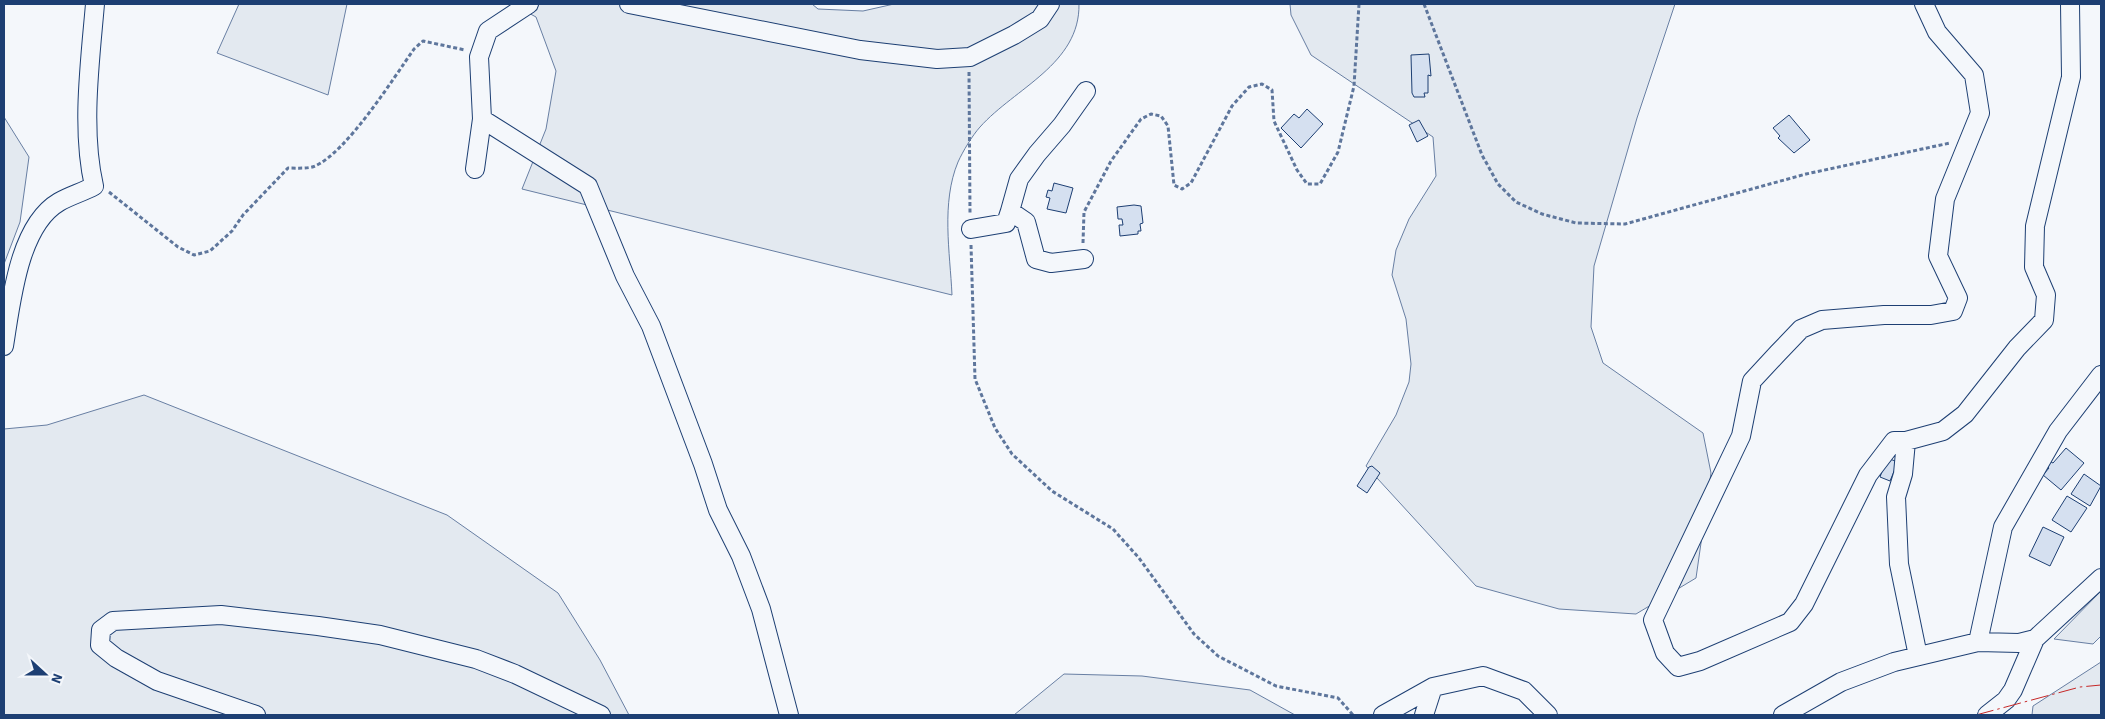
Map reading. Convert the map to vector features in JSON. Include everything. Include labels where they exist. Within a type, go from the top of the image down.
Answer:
[{"type":"street","points":[[4,346],[14,286],[26,244],[39,221],[57,202],[94,186],[88,161],[90,65],[95,4]]},
{"type":"street","points":[[475,169],[482,119],[479,57],[488,31],[529,4]]},
{"type":"street","points":[[629,4],[860,50],[937,59],[970,58],[1040,19],[1050,4]]},
{"type":"street","points":[[1924,4],[1937,32],[1974,75],[1980,113],[1945,199],[1938,256],[1958,298],[1953,311],[1931,316],[1884,315],[1822,320],[1801,328],[1752,381],[1741,436],[1653,620],[1665,654],[1678,667],[1700,661],[1790,622],[1804,604],[1868,475],[1894,441],[1906,441],[1943,431],[1965,414],[2017,348],[2044,320],[2046,295],[2034,267],[2035,226],[2071,77],[2070,4]]},
{"type":"street","points":[[971,229],[1006,223],[1019,179],[1037,154],[1062,126],[1086,91]]},
{"type":"street","points":[[482,119],[588,186],[625,276],[651,326],[703,464],[718,510],[741,556],[761,609],[789,715]]},
{"type":"street","points":[[1010,211],[1026,222],[1036,259],[1051,263],[1084,259]]},
{"type":"street","points":[[1978,642],[2003,526],[2058,431],[2101,374]]},
{"type":"street","points":[[1906,441],[1902,474],[1896,497],[1898,564],[1918,656]]},
{"type":"street","points":[[1987,715],[2006,700],[2013,690],[2035,639],[2101,578]]},
{"type":"street","points":[[256,715],[157,681],[116,658],[100,645],[101,630],[113,621],[221,615],[380,635],[476,659],[515,674],[601,715]]},
{"type":"street","points":[[1783,715],[1841,682],[1894,662],[1978,642],[2019,643],[2035,639]]},
{"type":"street","points":[[1383,715],[1432,687],[1483,676],[1524,691],[1548,715]]},
{"type":"street","points":[[1424,715],[1432,687]]},
{"type":"path","points":[[1084,259],[1082,228],[1084,212],[1116,154],[1140,119],[1151,114],[1161,116],[1168,126],[1174,185],[1182,189],[1191,183],[1232,106],[1249,87],[1262,84],[1272,90],[1274,122],[1297,170],[1307,184],[1320,184],[1338,152],[1354,86],[1359,4]]},
{"type":"path","points":[[1424,4],[1482,155],[1498,184],[1516,202],[1542,214],[1576,223],[1626,224],[1806,174],[1970,139]]},
{"type":"path","points":[[94,186],[111,193],[178,247],[194,255],[210,251],[232,231],[243,215],[288,168],[314,167],[334,152],[371,110],[414,49],[423,42],[463,49],[479,57]]},
{"type":"path","points":[[970,58],[968,130],[975,379],[994,428],[1012,454],[1052,491],[1113,529],[1139,558],[1194,634],[1218,656],[1276,686],[1338,698],[1353,715]]},
{"type":"shaded area","points":[[239,4],[347,4],[328,95],[217,53]]},
{"type":"shaded area","points":[[512,4],[812,4],[818,9],[863,11],[894,4],[1079,4],[1076,25],[1069,43],[1057,59],[980,127],[958,162],[953,178],[948,211],[952,295],[522,189],[546,129],[556,71],[536,17]]},
{"type":"shaded area","points":[[1290,4],[1675,4],[1637,118],[1594,266],[1591,327],[1603,363],[1703,433],[1711,473],[1696,578],[1636,614],[1559,609],[1476,586],[1366,466],[1396,415],[1409,382],[1411,364],[1406,319],[1392,275],[1396,250],[1409,219],[1436,176],[1433,137],[1311,55],[1291,15]]},
{"type":"shaded area","points":[[4,117],[29,157],[20,222],[4,264]]},
{"type":"shaded area","points":[[144,395],[447,515],[558,593],[600,660],[629,715],[4,715],[4,429],[47,425]]},
{"type":"shaded area","points":[[2101,591],[2101,636],[2093,644],[2054,639]]},
{"type":"shaded area","points":[[2101,662],[2101,715],[2032,715],[2033,706]]},
{"type":"shaded area","points":[[1064,674],[1142,676],[1250,690],[1295,715],[1014,715]]},
{"type":"building","points":[[1429,54],[1431,76],[1428,75],[1428,93],[1424,93],[1425,97],[1414,97],[1412,93],[1411,55]]},
{"type":"building","points":[[1307,109],[1323,124],[1301,148],[1281,128],[1294,114],[1299,118]]},
{"type":"building","points":[[1789,115],[1810,140],[1794,153],[1778,138],[1780,136],[1773,128]]},
{"type":"building","points":[[1419,120],[1428,136],[1417,142],[1409,125]]},
{"type":"building","points":[[1054,183],[1073,188],[1066,213],[1047,209],[1050,198],[1046,197],[1048,190],[1052,191]]},
{"type":"building","points":[[1141,206],[1143,223],[1140,224],[1141,231],[1138,231],[1138,234],[1120,236],[1119,225],[1123,225],[1122,219],[1118,219],[1117,207]]},
{"type":"building","points":[[2066,448],[2084,463],[2061,490],[2043,475],[2049,468],[2047,466],[2051,462],[2053,463]]},
{"type":"building","points":[[1887,458],[1898,462],[1890,481],[1880,477]]},
{"type":"building","points":[[1372,466],[1380,473],[1367,493],[1357,486],[1369,467]]},
{"type":"building","points":[[2084,474],[2101,486],[2090,506],[2071,494]]},
{"type":"building","points":[[2067,496],[2087,508],[2071,532],[2052,520]]},
{"type":"building","points":[[2043,527],[2064,537],[2050,566],[2029,556]]},
{"type":"power","points":[[1976,715],[2080,687],[2101,685]]}]
